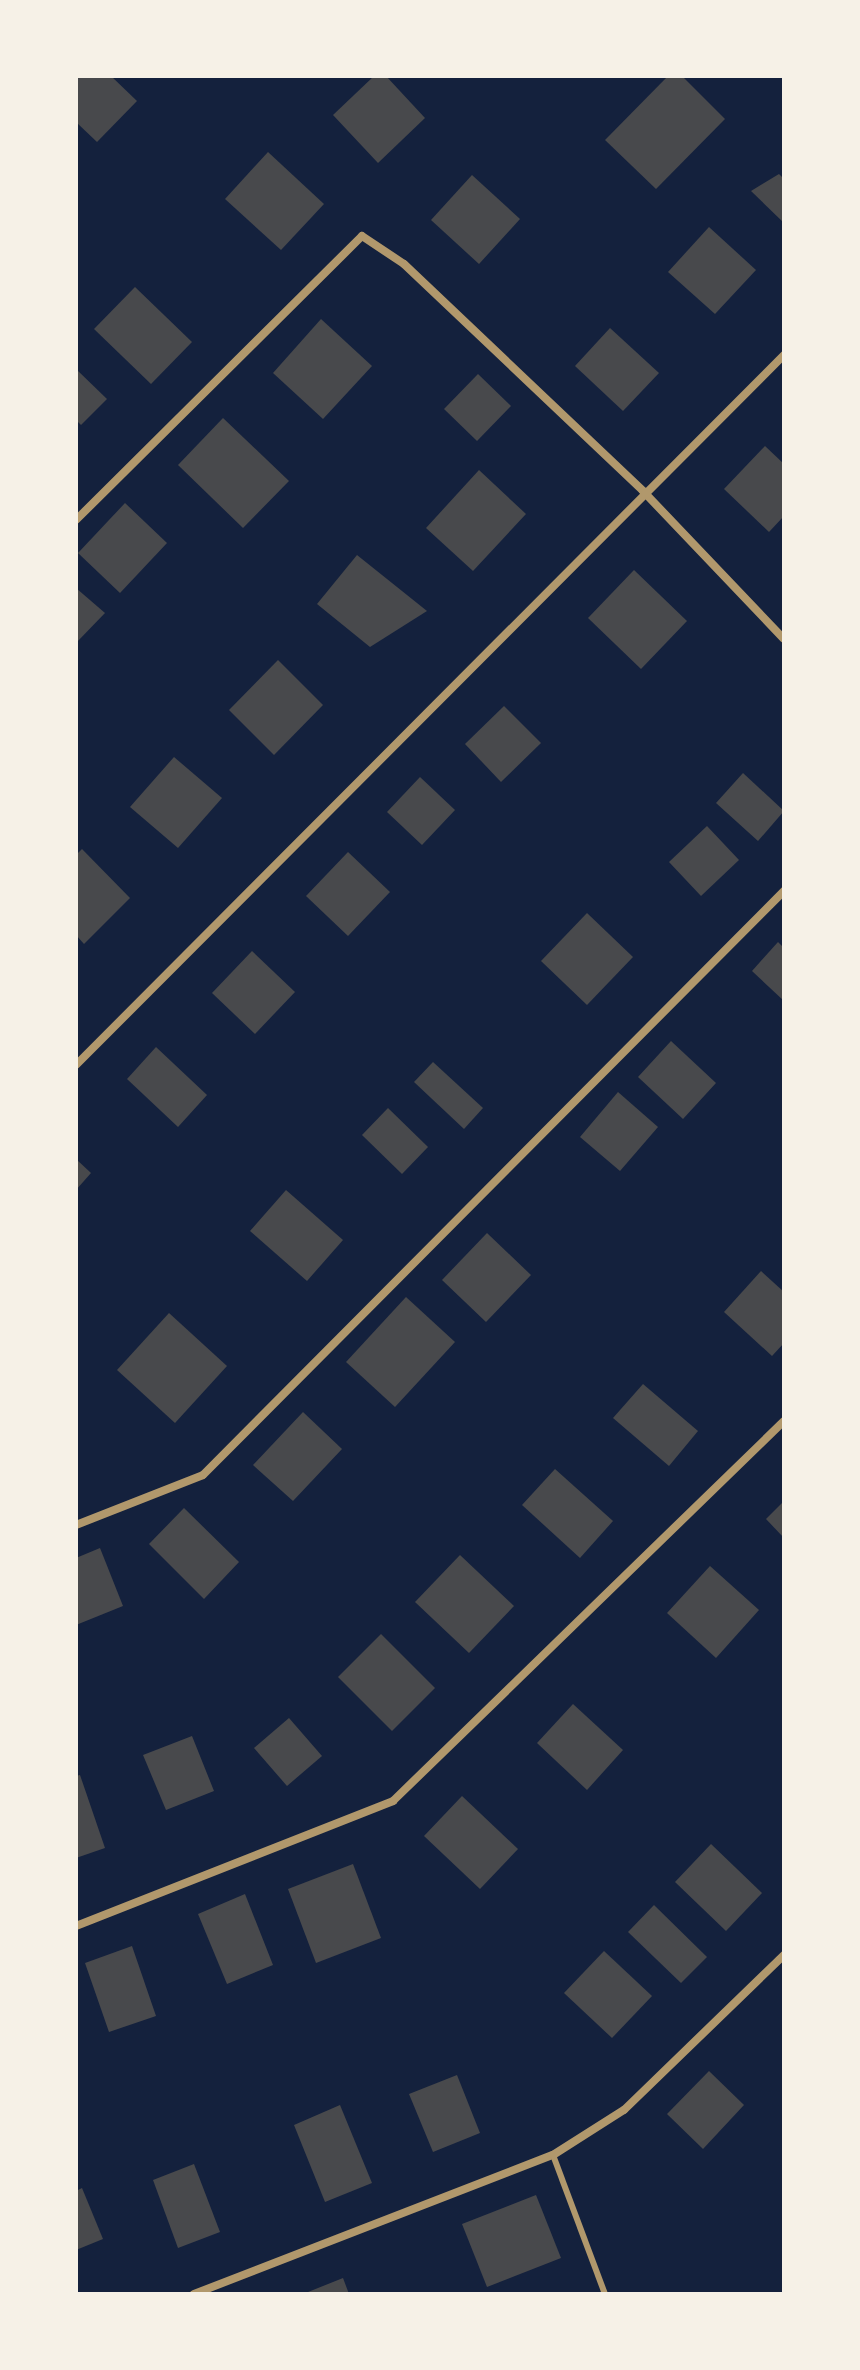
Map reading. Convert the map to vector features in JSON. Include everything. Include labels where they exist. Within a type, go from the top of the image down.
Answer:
[{"type":"street","points":[[76,520],[362,236],[404,264],[643,491],[784,639]]},
{"type":"street","points":[[76,1065],[643,491],[784,355]]},
{"type":"street","points":[[76,1525],[203,1475],[784,891]]},
{"type":"street","points":[[76,1926],[393,1801],[784,1421]]},
{"type":"street","points":[[194,2294],[553,2155],[624,2110],[784,1955]]},
{"type":"lane","points":[[553,2155],[605,2294]]},
{"type":"building","points":[[76,76],[111,76],[137,101],[97,142],[76,122]]},
{"type":"building","points":[[374,76],[386,76],[425,118],[378,163],[333,115]]},
{"type":"building","points":[[668,76],[682,76],[725,119],[656,189],[605,140]]},
{"type":"building","points":[[268,152],[324,204],[281,250],[225,199]]},
{"type":"building","points":[[779,174],[784,179],[784,223],[751,191]]},
{"type":"building","points":[[472,175],[520,219],[479,264],[431,220]]},
{"type":"building","points":[[709,227],[756,270],[715,314],[668,272]]},
{"type":"building","points":[[135,287],[192,342],[151,384],[94,329]]},
{"type":"building","points":[[321,319],[372,366],[323,419],[273,373]]},
{"type":"building","points":[[610,328],[659,373],[623,411],[575,366]]},
{"type":"building","points":[[76,369],[107,399],[81,425],[76,420]]},
{"type":"building","points":[[478,374],[511,406],[477,441],[444,409]]},
{"type":"building","points":[[223,418],[289,481],[243,528],[178,465]]},
{"type":"building","points":[[765,446],[784,464],[784,516],[769,532],[724,489]]},
{"type":"building","points":[[479,470],[526,514],[473,571],[426,528]]},
{"type":"building","points":[[125,503],[167,543],[120,593],[78,553]]},
{"type":"building","points":[[357,555],[427,611],[370,647],[317,604]]},
{"type":"building","points":[[634,570],[687,621],[641,669],[588,618]]},
{"type":"building","points":[[76,588],[105,613],[76,643]]},
{"type":"building","points":[[278,660],[323,705],[274,755],[229,710]]},
{"type":"building","points":[[504,706],[541,743],[501,782],[465,744]]},
{"type":"building","points":[[174,757],[222,798],[178,848],[130,807]]},
{"type":"building","points":[[743,773],[784,811],[758,841],[716,803]]},
{"type":"building","points":[[420,777],[455,810],[422,845],[387,812]]},
{"type":"building","points":[[707,826],[739,860],[701,896],[669,862]]},
{"type":"building","points":[[82,849],[130,898],[84,944],[76,935],[76,855]]},
{"type":"building","points":[[348,852],[390,892],[348,936],[306,896]]},
{"type":"building","points":[[587,913],[633,957],[587,1005],[541,961]]},
{"type":"building","points":[[778,942],[784,948],[784,1001],[752,971]]},
{"type":"building","points":[[252,951],[295,992],[255,1034],[212,993]]},
{"type":"building","points":[[671,1041],[716,1083],[683,1119],[638,1077]]},
{"type":"building","points":[[156,1047],[207,1095],[178,1127],[127,1079]]},
{"type":"building","points":[[433,1062],[483,1108],[464,1129],[414,1082]]},
{"type":"building","points":[[618,1092],[658,1127],[620,1171],[580,1137]]},
{"type":"building","points":[[388,1108],[428,1147],[402,1174],[362,1135]]},
{"type":"building","points":[[76,1159],[91,1173],[76,1190]]},
{"type":"building","points":[[286,1190],[343,1240],[307,1281],[250,1231]]},
{"type":"building","points":[[487,1233],[531,1275],[486,1322],[442,1280]]},
{"type":"building","points":[[761,1271],[784,1292],[784,1343],[772,1356],[724,1312]]},
{"type":"building","points":[[406,1297],[455,1342],[395,1407],[346,1362]]},
{"type":"building","points":[[169,1313],[227,1366],[175,1423],[117,1370]]},
{"type":"building","points":[[643,1384],[698,1431],[669,1466],[613,1418]]},
{"type":"building","points":[[303,1412],[342,1449],[293,1501],[253,1465]]},
{"type":"building","points":[[555,1469],[613,1521],[580,1558],[522,1505]]},
{"type":"building","points":[[784,1501],[784,1538],[766,1519]]},
{"type":"building","points":[[184,1508],[239,1562],[204,1599],[149,1544]]},
{"type":"building","points":[[100,1548],[123,1606],[76,1625],[76,1558]]},
{"type":"building","points":[[460,1555],[514,1606],[469,1653],[415,1602]]},
{"type":"building","points":[[710,1566],[759,1610],[716,1658],[667,1613]]},
{"type":"building","points":[[381,1634],[435,1688],[392,1731],[338,1677]]},
{"type":"building","points":[[573,1704],[623,1750],[587,1790],[537,1743]]},
{"type":"building","points":[[289,1718],[322,1756],[287,1786],[254,1748]]},
{"type":"building","points":[[192,1736],[214,1791],[166,1810],[143,1755]]},
{"type":"building","points":[[80,1775],[105,1848],[76,1858],[76,1776]]},
{"type":"building","points":[[462,1796],[518,1849],[480,1889],[424,1836]]},
{"type":"building","points":[[711,1844],[762,1893],[726,1931],[675,1882]]},
{"type":"building","points":[[353,1864],[381,1938],[316,1963],[288,1889]]},
{"type":"building","points":[[245,1894],[273,1965],[227,1984],[198,1914]]},
{"type":"building","points":[[654,1905],[707,1957],[681,1983],[628,1932]]},
{"type":"building","points":[[132,1946],[156,2016],[109,2032],[85,1963]]},
{"type":"building","points":[[604,1951],[652,1996],[612,2038],[564,1993]]},
{"type":"building","points":[[709,2071],[744,2105],[703,2149],[667,2114]]},
{"type":"building","points":[[457,2075],[480,2133],[433,2152],[409,2094]]},
{"type":"building","points":[[340,2105],[372,2183],[325,2202],[294,2125]]},
{"type":"building","points":[[194,2164],[220,2232],[178,2248],[153,2180]]},
{"type":"building","points":[[82,2188],[103,2239],[76,2250],[76,2191]]},
{"type":"building","points":[[536,2195],[561,2258],[487,2287],[462,2224]]},
{"type":"building","points":[[343,2278],[349,2294],[303,2294]]}]
